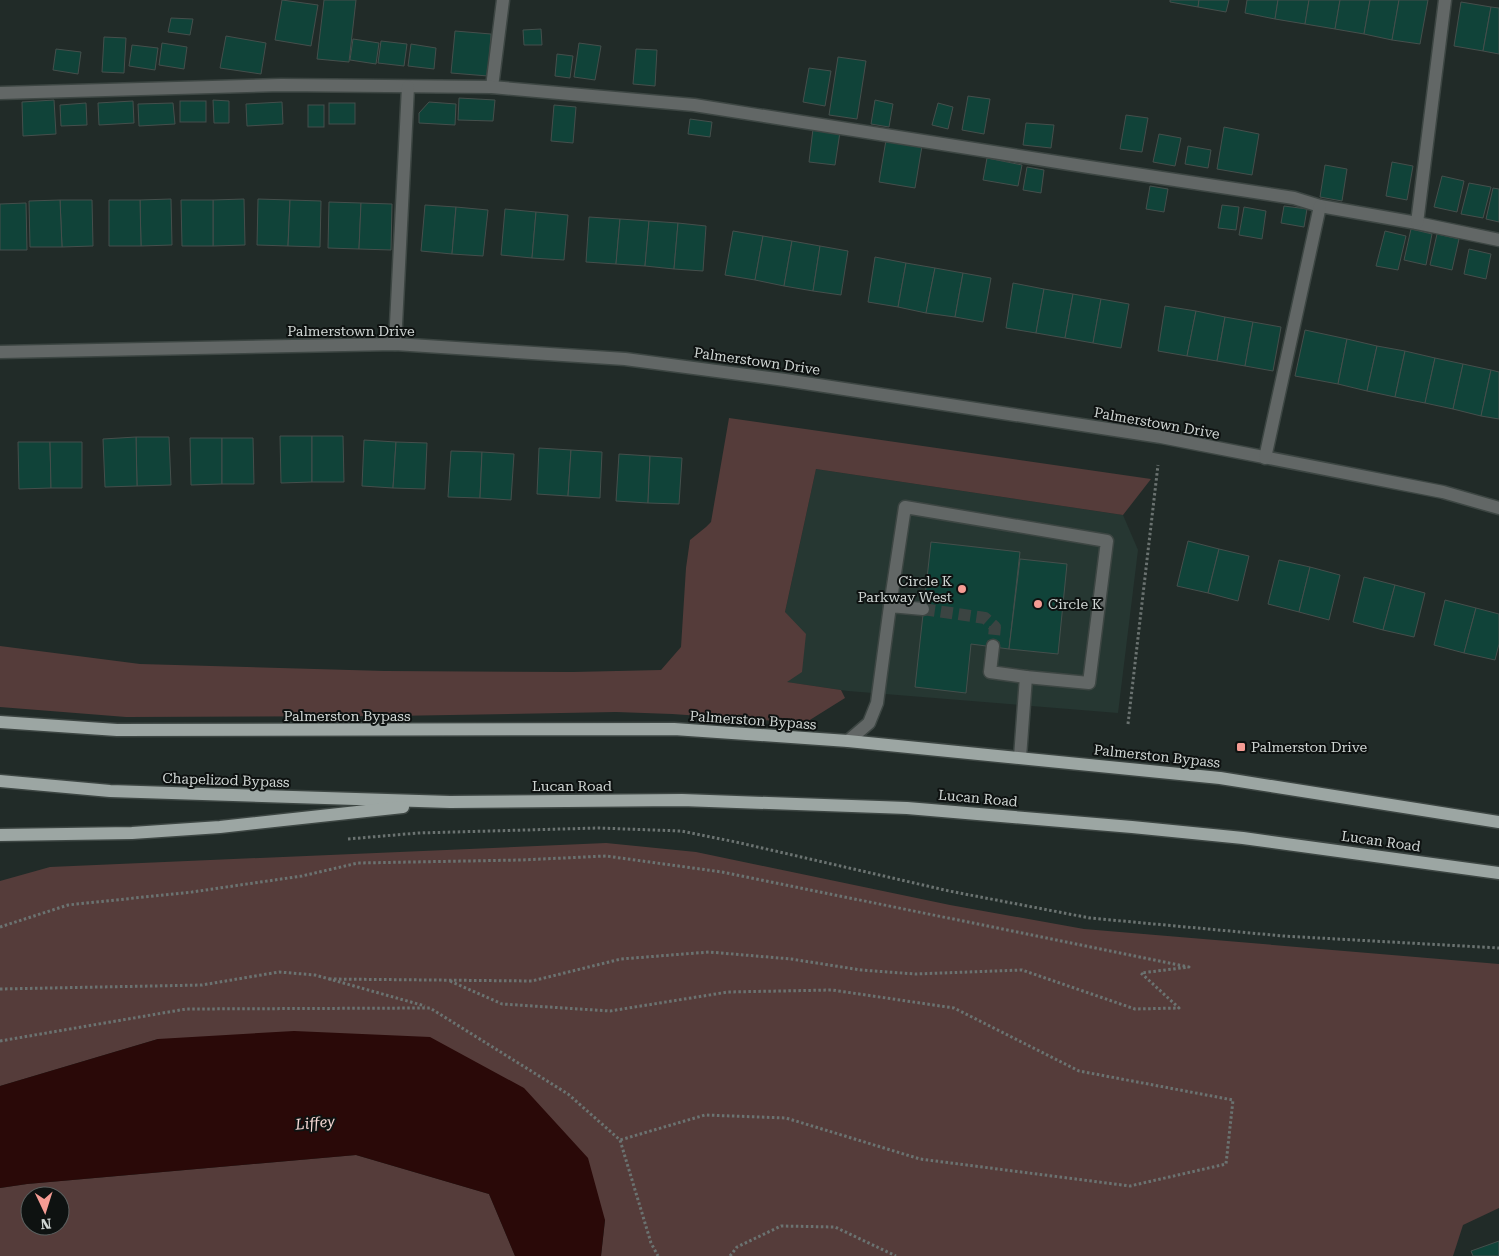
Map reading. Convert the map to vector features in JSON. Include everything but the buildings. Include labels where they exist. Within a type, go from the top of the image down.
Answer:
[{"type":"main road","name":"Palmerston Bypass","points":[[0,722],[127,730],[674,729],[848,741],[1220,778],[1499,822]]},
{"type":"main road","name":"Chapelizod Bypass","points":[[0,781],[110,791],[450,802]]},
{"type":"main road","name":"Lucan Road","points":[[450,802],[682,800],[907,808],[1243,838],[1499,873]]},
{"type":"main road","points":[[0,835],[132,834],[220,827],[450,802]]},
{"type":"street","points":[[492,87],[503,0]]},
{"type":"street","points":[[1417,223],[1445,0]]},
{"type":"street","points":[[0,93],[281,85],[492,87],[694,105],[1088,168],[1294,198],[1320,206],[1499,240]]},
{"type":"street","points":[[395,344],[408,87]]},
{"type":"street","points":[[1265,458],[1320,206]]},
{"type":"street","name":"Palmerstown Drive","points":[[0,352],[395,344],[625,359],[757,376],[1161,437],[1443,492],[1499,508]]},
{"type":"street","points":[[848,741],[869,722],[877,703],[905,507],[1107,541],[1089,682],[990,672],[993,646]]},
{"type":"street","points":[[890,606],[923,609]]},
{"type":"street","points":[[1020,757],[1026,677]]},
{"type":"path","points":[[1128,724],[1158,465]]},
{"type":"path","points":[[338,839],[418,833],[598,828],[681,832],[736,842],[949,891],[1090,918],[1283,936],[1499,948]]},
{"type":"path","points":[[0,927],[68,905],[192,892],[302,876],[358,863],[521,860],[606,856],[722,872],[1189,966],[1141,973],[1179,1008],[1135,1009],[1022,970],[915,974],[861,970],[791,959],[709,952],[622,959],[532,981],[328,979]]},
{"type":"path","points":[[0,989],[202,985],[279,972],[315,975],[430,1008],[568,1094],[620,1140],[651,1243],[658,1256]]},
{"type":"path","points":[[448,980],[502,1004],[610,1011],[728,992],[832,990],[954,1008],[1079,1070],[1233,1100],[1226,1164],[1130,1186],[920,1159],[786,1118],[705,1115],[620,1140]]},
{"type":"path","points":[[0,1041],[186,1009],[430,1008]]},
{"type":"path","points":[[730,1256],[737,1248],[781,1226],[834,1227],[896,1256]]},
{"type":"shaded area","points":[[729,418],[1151,479],[1123,515],[816,469],[785,612],[806,634],[802,672],[787,682],[841,690],[845,698],[805,723],[616,712],[391,716],[126,717],[0,707],[0,646],[140,664],[385,671],[573,672],[661,670],[681,647],[686,568],[690,540],[711,522]]},
{"type":"shaded area","name":"Circle K Parkway West","points":[[816,469],[1123,515],[1138,550],[1118,713],[848,691],[786,682],[785,612]]},
{"type":"shaded area","points":[[606,843],[696,852],[950,905],[1084,929],[1499,964],[1499,1208],[1463,1225],[1453,1256],[601,1256],[605,1220],[158,1039],[0,1086],[0,881],[50,867]]},
{"type":"shaded area","points":[[356,1155],[489,1194],[515,1256],[0,1256],[0,1188],[27,1184]]},
{"type":"water","name":"Liffey","points":[[294,1031],[430,1037],[524,1088],[588,1158],[605,1220],[601,1256],[515,1256],[489,1194],[356,1155],[0,1188],[0,1086],[158,1039]]},
{"type":"tunnel","points":[[923,609],[985,618],[995,627],[993,646]]},
{"type":"place","name":"Circle K Parkway West","points":[[962,589]]},
{"type":"place","name":"Circle K","points":[[1038,604]]},
{"type":"place","name":"Palmerston Drive","points":[[1241,747]]}]
